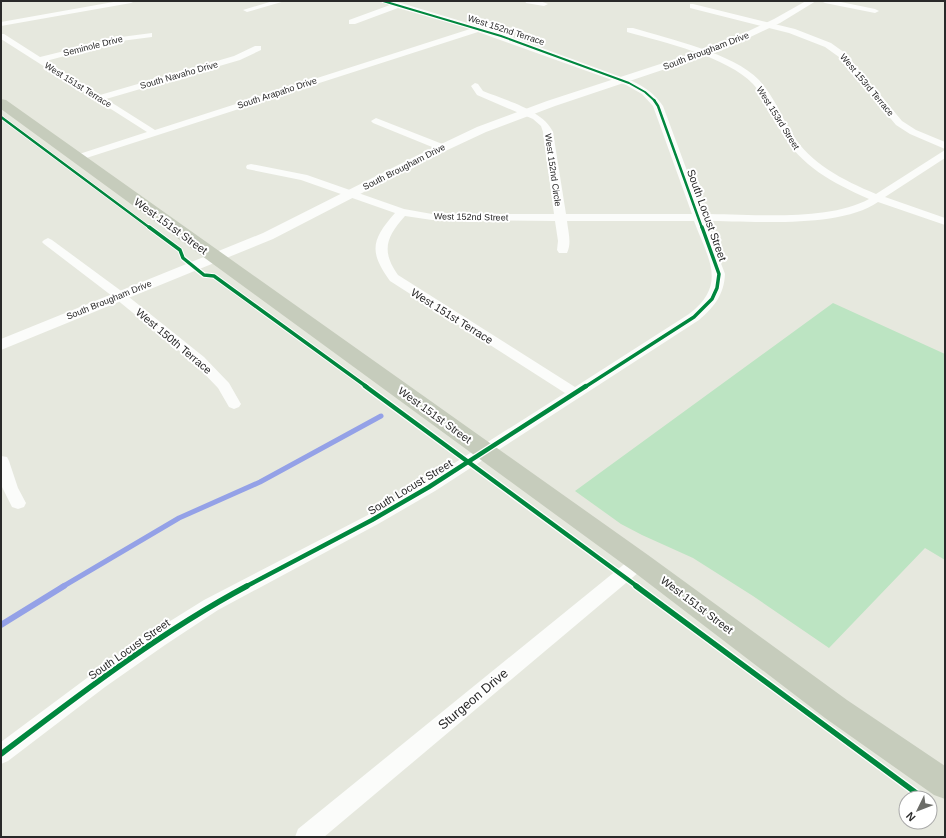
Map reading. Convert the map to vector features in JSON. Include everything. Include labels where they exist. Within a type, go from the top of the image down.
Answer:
[{"type":"main road","name":"West 151st Street","points":[[1,102],[639,562],[830,705],[945,784]]},
{"type":"street","points":[[1,24],[131,1]]},
{"type":"street","points":[[247,10],[281,1]]},
{"type":"street","name":"West 152nd Terrace","points":[[383,1],[478,29],[601,72],[622,81]]},
{"type":"street","points":[[529,1],[544,4]]},
{"type":"street","name":"South Brougham Drive","points":[[1,345],[268,236],[441,148],[524,113],[702,54],[769,25],[812,1]]},
{"type":"street","points":[[825,1],[875,11]]},
{"type":"street","points":[[352,22],[398,5]]},
{"type":"street","name":"West 153rd Terrace","points":[[693,6],[810,37],[834,48],[853,67],[899,123],[913,132],[945,146]]},
{"type":"street","name":"South Arapaho Drive","points":[[77,158],[478,29]]},
{"type":"street","name":"West 153rd Street","points":[[630,30],[702,54],[739,69],[756,82],[795,146],[807,159],[836,179],[878,197],[945,222]]},
{"type":"street","name":"Seminole Drive","points":[[38,60],[121,39],[149,35]]},
{"type":"street","name":"West 151st Terrace","points":[[1,36],[154,133]]},
{"type":"street","name":"South Navaho Drive","points":[[99,98],[237,58],[258,48]]},
{"type":"street","name":"South Locust Street","points":[[1,754],[98,681],[178,626],[212,605],[372,520],[486,452],[705,309],[712,300],[719,286],[719,274],[654,100],[643,90],[622,81]]},
{"type":"street","name":"West 152nd Circle","points":[[475,86],[480,94],[536,118],[545,125],[548,132],[564,241],[563,250]]},
{"type":"street","points":[[376,121],[441,148]]},
{"type":"street","name":"West 152nd Street","points":[[252,167],[303,177],[402,212],[432,217],[800,218],[826,216],[859,208],[945,154]]},
{"type":"street","name":"West 151st Terrace","points":[[402,212],[389,226],[381,243],[382,260],[394,278],[576,393]]},
{"type":"street","name":"West 150th Terrace","points":[[48,242],[120,296],[209,369],[224,386],[234,404]]},
{"type":"street","points":[[1,461],[10,488],[18,503]]},
{"type":"street","name":"Sturgeon Drive","points":[[306,837],[639,562]]},
{"type":"green space","points":[[833,303],[945,354],[945,560],[925,548],[829,648],[753,596],[693,558],[621,524],[575,491]]},
{"type":"waterway","points":[[62,587],[179,518],[260,482],[381,416]]},
{"type":"waterway","points":[[1,625],[64,586]]},
{"type":"cycle path","points":[[1,754],[98,681],[158,639],[211,605],[372,520],[429,487],[694,317],[709,304],[715,294],[719,281],[719,274],[658,106],[649,95],[642,89],[629,83],[501,36],[383,1]]},
{"type":"cycle path","points":[[1,117],[180,250],[183,258],[204,275],[214,276],[288,329],[912,790]]}]
